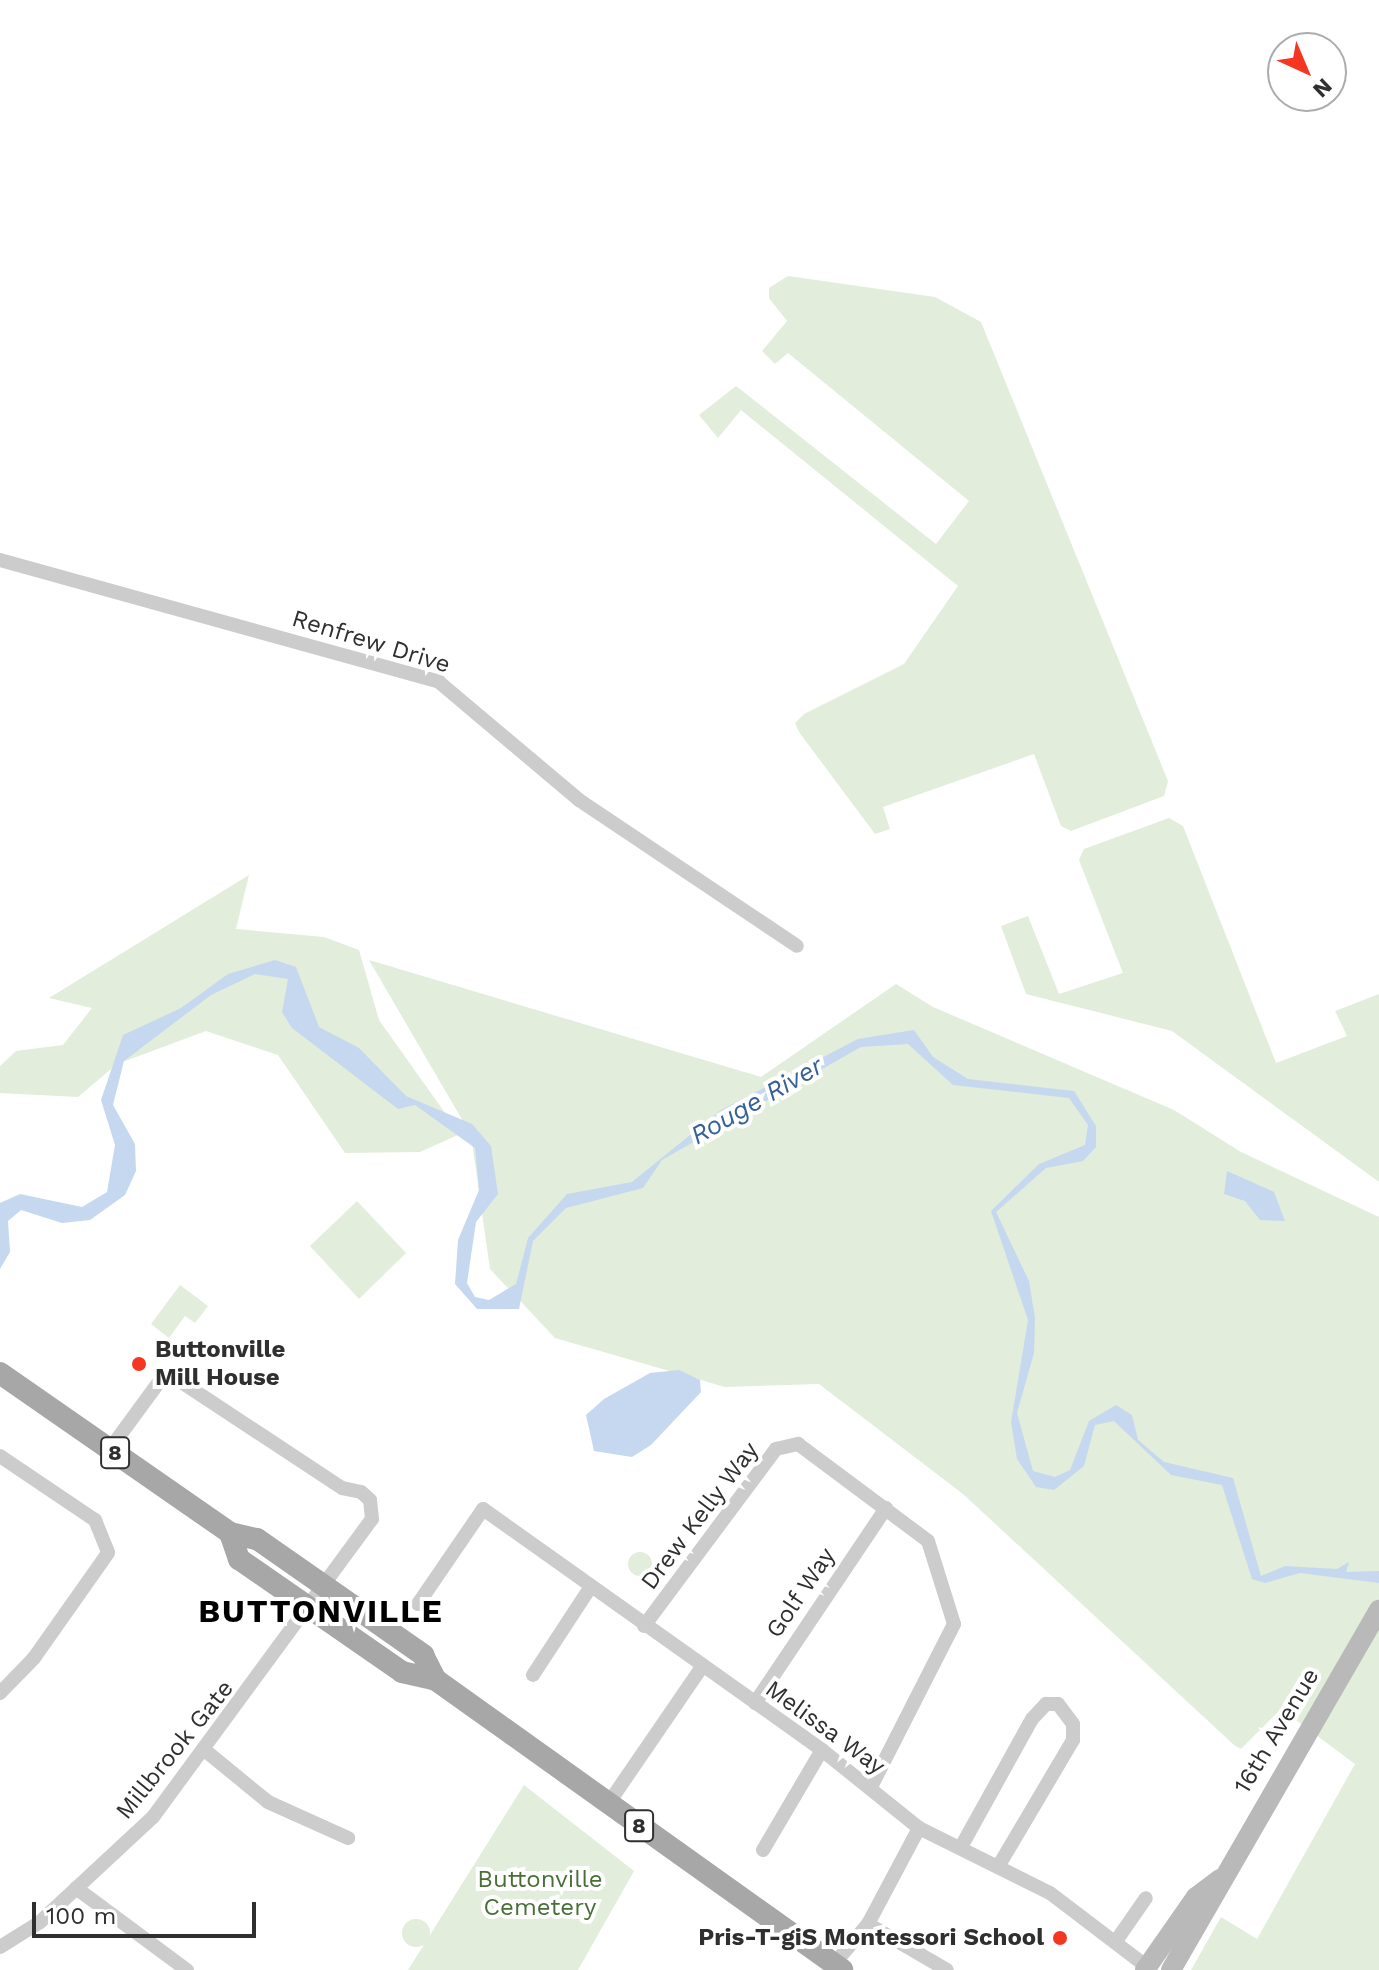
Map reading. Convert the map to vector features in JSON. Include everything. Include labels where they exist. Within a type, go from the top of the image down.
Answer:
[{"type":"main road","name":"8","points":[[0,1373],[230,1533],[257,1539],[423,1655],[436,1680]]},
{"type":"main road","name":"8","points":[[230,1533],[239,1559],[402,1672],[436,1680],[838,1967]]},
{"type":"main road","name":"16th Avenue","points":[[1171,1970],[1220,1879],[1379,1610]]},
{"type":"main road","name":"16th Avenue","points":[[1146,1968],[1196,1897],[1220,1879]]},
{"type":"street","name":"Renfrew Drive","points":[[0,560],[439,682],[579,800],[797,946]]},
{"type":"street","name":"Millbrook Gate","points":[[0,1947],[76,1888],[153,1817],[207,1752],[326,1590],[372,1519],[370,1500],[361,1492],[342,1488],[172,1376],[159,1382],[110,1449]]},
{"type":"street","name":"Drew Kelly Way","points":[[644,1626],[776,1449],[798,1444],[928,1541],[954,1624],[871,1787]]},
{"type":"street","points":[[0,1456],[95,1520],[108,1553],[34,1658],[0,1693]]},
{"type":"street","name":"Golf Way","points":[[755,1703],[886,1508]]},
{"type":"street","name":"Melissa Way","points":[[418,1604],[483,1509],[701,1668],[822,1750],[919,1828],[1050,1893],[1116,1941],[1146,1968]]},
{"type":"street","points":[[533,1675],[590,1588]]},
{"type":"street","points":[[608,1804],[701,1668]]},
{"type":"street","points":[[961,1847],[1032,1719],[1046,1704],[1058,1704],[1073,1724],[1073,1740],[998,1867]]},
{"type":"street","points":[[763,1850],[822,1750]]},
{"type":"street","points":[[207,1752],[268,1802],[348,1838]]},
{"type":"street","points":[[838,1967],[868,1924],[919,1828]]},
{"type":"street","points":[[76,1888],[187,1970]]},
{"type":"street","points":[[1116,1941],[1146,1898]]},
{"type":"street","points":[[868,1924],[947,1970]]},
{"type":"green space","points":[[788,276],[935,297],[981,322],[1168,781],[1164,796],[1071,831],[1061,826],[1034,754],[883,807],[890,829],[875,834],[799,732],[795,723],[804,714],[904,664],[958,586],[741,410],[718,438],[699,415],[736,386],[936,544],[969,501],[788,353],[775,364],[762,351],[787,321],[769,298],[769,288]]},
{"type":"green space","points":[[1169,818],[1183,826],[1276,1063],[1347,1036],[1335,1011],[1379,994],[1379,1182],[1172,1031],[1026,994],[1001,926],[1028,916],[1059,994],[1123,973],[1079,860],[1084,849]]},
{"type":"green space","points":[[249,875],[236,929],[324,937],[359,950],[379,1020],[460,1134],[420,1152],[345,1153],[278,1055],[206,1031],[117,1064],[78,1097],[0,1093],[0,1066],[16,1051],[63,1045],[92,1008],[49,998]]},
{"type":"green space","points":[[369,960],[761,1077],[896,984],[933,1007],[1174,1110],[1241,1152],[1379,1217],[1379,1970],[1191,1970],[1221,1917],[1257,1939],[1355,1764],[1281,1709],[1241,1749],[1234,1745],[963,1494],[819,1384],[725,1387],[555,1338],[490,1269],[471,1135]]},
{"type":"green space","points":[[357,1201],[406,1253],[359,1299],[310,1246]]},
{"type":"green space","points":[[180,1285],[208,1306],[195,1323],[185,1316],[169,1338],[151,1324]]},
{"type":"green space","points":[[640,1552],[649,1555],[652,1564],[649,1573],[640,1576],[631,1573],[628,1564],[631,1555]]},
{"type":"green space","name":"Buttonville Cemetery","points":[[524,1785],[634,1871],[578,1970],[408,1970]]},
{"type":"green space","points":[[416,1919],[426,1923],[430,1933],[426,1943],[416,1947],[406,1943],[402,1933],[406,1923]]},
{"type":"water","name":"Rouge River","points":[[275,960],[296,967],[319,1027],[359,1048],[406,1096],[472,1124],[491,1146],[498,1194],[476,1222],[467,1283],[475,1297],[489,1300],[516,1284],[528,1238],[567,1194],[632,1182],[721,1110],[858,1039],[914,1030],[933,1057],[968,1079],[1074,1091],[1096,1126],[1096,1147],[1083,1161],[1046,1168],[996,1212],[1029,1281],[1035,1318],[1034,1353],[1017,1413],[1033,1471],[1055,1477],[1070,1470],[1089,1421],[1116,1405],[1132,1415],[1138,1440],[1164,1462],[1233,1478],[1261,1576],[1285,1566],[1337,1569],[1349,1562],[1346,1572],[1379,1571],[1379,1583],[1300,1573],[1265,1583],[1252,1579],[1222,1485],[1171,1475],[1114,1421],[1095,1425],[1084,1466],[1054,1490],[1036,1487],[1017,1459],[1011,1422],[1028,1320],[991,1211],[1039,1164],[1085,1145],[1088,1125],[1069,1098],[953,1085],[908,1044],[861,1047],[662,1160],[643,1188],[566,1208],[533,1241],[519,1309],[477,1309],[455,1284],[458,1240],[479,1190],[475,1148],[415,1105],[398,1109],[292,1028],[282,1012],[288,979],[255,974],[211,995],[124,1061],[113,1105],[135,1144],[136,1171],[125,1195],[90,1220],[62,1223],[21,1210],[8,1221],[10,1252],[0,1269],[0,1203],[20,1194],[82,1207],[107,1192],[115,1145],[101,1100],[123,1035],[181,1008],[228,974]]},
{"type":"water","points":[[1227,1171],[1274,1192],[1285,1221],[1260,1220],[1245,1201],[1224,1194]]},
{"type":"water","points":[[679,1370],[700,1380],[701,1392],[651,1445],[632,1457],[594,1451],[586,1415],[604,1399],[650,1373]]},
{"type":"place","name":"Buttonville Mill House","points":[[139,1364]]},
{"type":"place","name":"Pris-T-giS Montessori School","points":[[1060,1938]]},
{"type":"district","name":"BUTTONVILLE","points":[[321,1611]]}]
